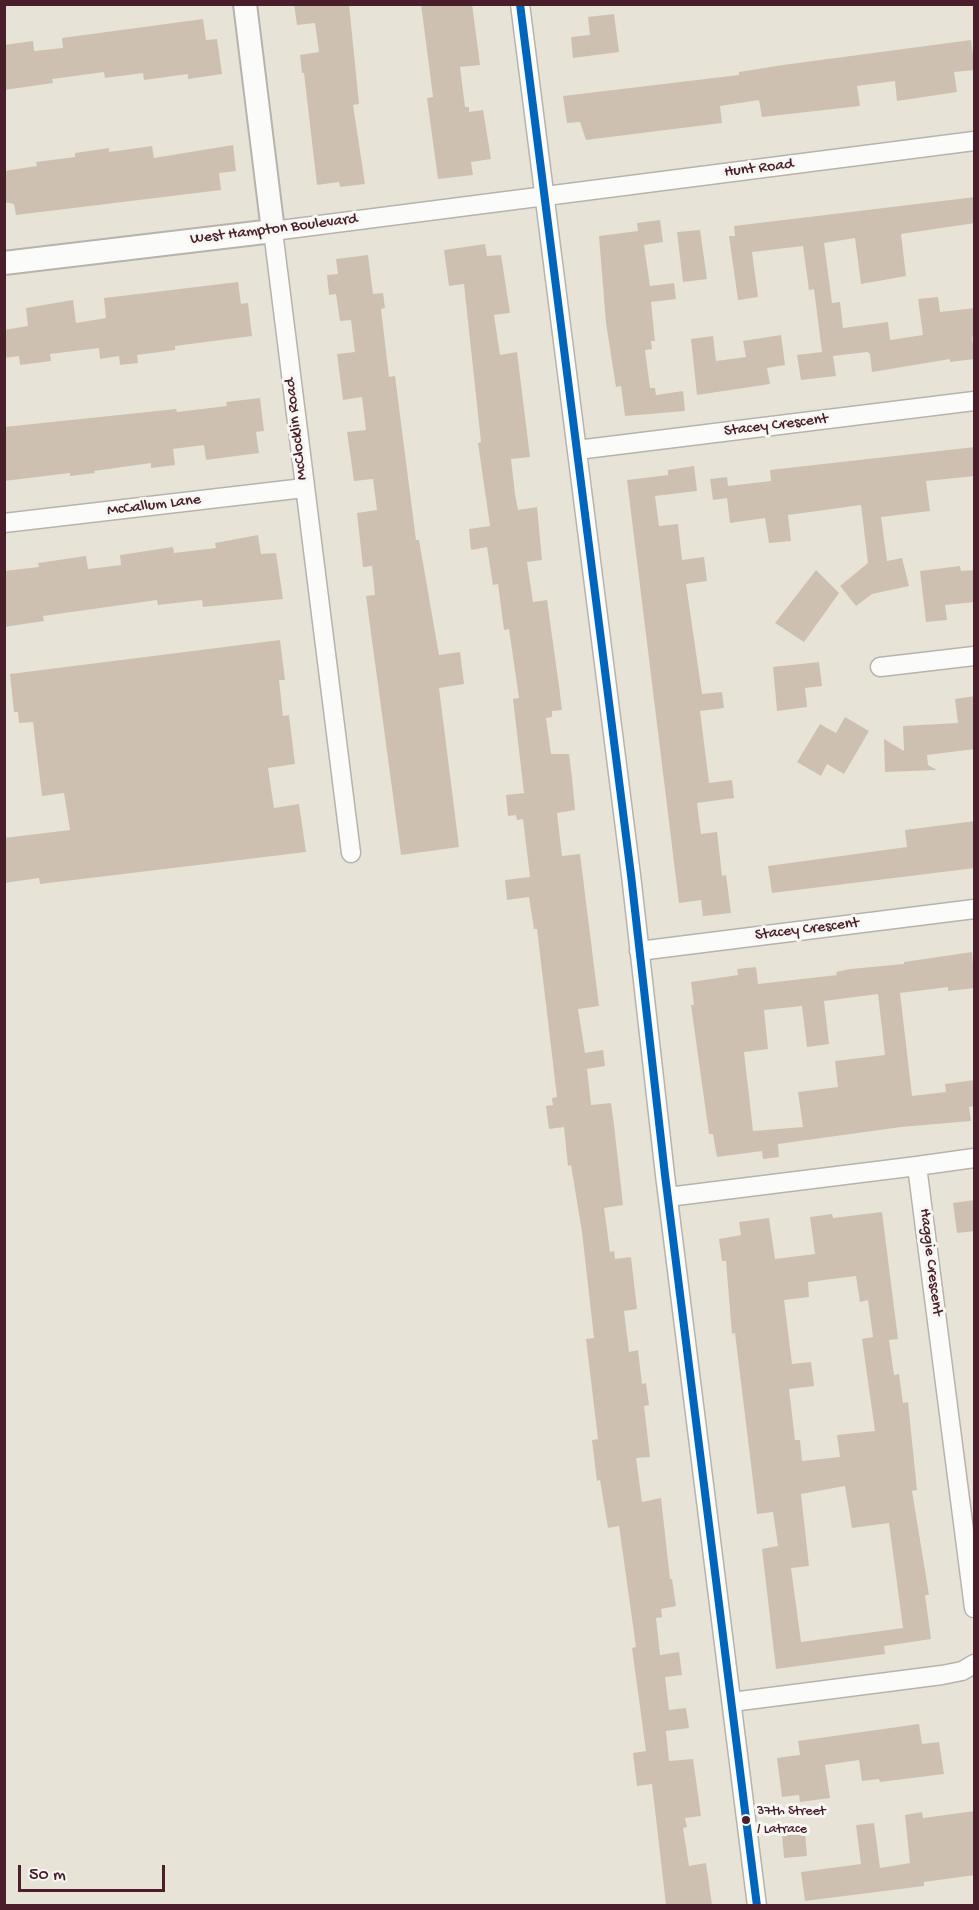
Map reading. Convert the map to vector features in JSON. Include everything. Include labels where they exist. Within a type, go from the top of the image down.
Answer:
[{"type":"street","name":"McClocklin Road","points":[[245,4],[351,853]]},
{"type":"street","points":[[519,4],[577,450],[757,1905]]},
{"type":"street","name":"Hunt Road","points":[[543,197],[975,141]]},
{"type":"street","name":"West Hampton Boulevard","points":[[4,263],[543,197]]},
{"type":"street","name":"Stacey Crescent","points":[[577,450],[975,401]]},
{"type":"street","name":"McCallum Lane","points":[[4,524],[304,488]]},
{"type":"street","points":[[880,668],[975,656]]},
{"type":"street","name":"Stacey Crescent","points":[[639,951],[975,909]]},
{"type":"street","points":[[668,1197],[975,1158]]},
{"type":"street","name":"Haggie Crescent","points":[[917,1166],[975,1608]]},
{"type":"street","points":[[732,1702],[942,1675],[962,1671],[975,1664]]},
{"type":"building","points":[[294,4],[349,4],[359,104],[353,105],[365,184],[340,187],[339,182],[317,185],[300,55],[319,52],[315,23],[297,25]]},
{"type":"building","points":[[421,4],[472,4],[480,65],[460,67],[465,107],[469,107],[469,112],[483,110],[491,159],[471,162],[473,175],[438,179],[427,98],[433,97]]},
{"type":"building","points":[[614,14],[619,52],[573,58],[571,37],[590,35],[588,17]]},
{"type":"building","points":[[203,19],[206,40],[217,39],[222,74],[188,79],[188,74],[144,80],[143,73],[105,78],[104,72],[52,79],[53,83],[4,90],[4,45],[33,41],[34,51],[63,48],[62,38]]},
{"type":"building","points":[[971,40],[975,70],[954,72],[957,92],[897,101],[895,81],[857,86],[860,106],[762,117],[759,100],[720,106],[722,123],[586,140],[580,122],[567,123],[563,96],[739,75],[739,72],[783,65]]},
{"type":"building","points":[[233,145],[236,171],[219,173],[221,190],[16,215],[14,204],[4,202],[4,171],[37,166],[36,162],[75,157],[75,153],[109,148],[109,152],[152,146],[154,158]]},
{"type":"building","points":[[975,197],[975,223],[901,234],[906,276],[861,284],[855,238],[824,243],[832,303],[840,302],[843,328],[888,322],[890,340],[923,335],[918,299],[938,297],[940,312],[975,308],[975,336],[972,337],[975,359],[950,362],[950,359],[872,372],[870,354],[867,352],[833,356],[836,376],[801,380],[797,355],[822,352],[814,289],[809,290],[803,246],[752,252],[758,297],[738,300],[729,236],[735,236],[734,226]]},
{"type":"building","points":[[660,220],[663,242],[644,245],[650,286],[674,283],[676,299],[651,302],[655,341],[651,341],[652,349],[645,350],[650,388],[655,388],[656,395],[683,391],[685,411],[625,416],[621,386],[616,387],[606,323],[599,236],[638,231],[637,223]]},
{"type":"building","points":[[700,230],[707,279],[683,282],[677,232]]},
{"type":"building","points":[[485,244],[487,256],[501,255],[510,313],[494,315],[500,355],[517,352],[530,457],[511,459],[518,510],[537,507],[542,560],[527,562],[533,602],[547,600],[562,710],[552,711],[552,717],[546,718],[551,754],[569,754],[572,778],[575,810],[557,813],[562,856],[580,854],[599,1006],[578,1009],[585,1053],[603,1050],[605,1066],[587,1069],[591,1105],[611,1103],[614,1125],[623,1205],[604,1208],[610,1252],[614,1251],[615,1259],[631,1257],[637,1309],[624,1311],[629,1352],[638,1350],[642,1384],[646,1383],[649,1405],[644,1406],[650,1457],[636,1458],[642,1502],[661,1498],[670,1579],[672,1579],[676,1606],[661,1609],[662,1617],[656,1618],[660,1655],[679,1652],[682,1675],[665,1677],[669,1710],[686,1708],[689,1728],[666,1731],[669,1761],[693,1759],[701,1816],[685,1818],[687,1827],[683,1828],[689,1866],[706,1863],[712,1905],[666,1905],[652,1784],[637,1786],[633,1753],[646,1751],[632,1648],[636,1647],[619,1526],[608,1528],[600,1480],[597,1481],[592,1440],[598,1439],[586,1339],[594,1338],[582,1232],[571,1165],[568,1166],[564,1127],[549,1129],[546,1106],[553,1105],[552,1098],[557,1097],[537,929],[534,929],[529,897],[507,900],[505,880],[530,877],[523,819],[517,820],[516,815],[508,816],[506,795],[524,793],[513,699],[519,698],[509,629],[504,630],[498,584],[493,585],[487,547],[471,550],[469,529],[490,526],[478,443],[481,442],[464,284],[449,286],[444,250]]},
{"type":"building","points":[[368,255],[373,294],[383,293],[385,308],[381,309],[389,377],[395,376],[416,540],[419,540],[439,655],[460,652],[464,684],[439,688],[459,847],[401,855],[366,596],[375,595],[372,566],[363,567],[357,513],[377,510],[373,479],[354,481],[347,432],[366,430],[362,397],[343,400],[337,354],[355,352],[351,320],[340,321],[336,294],[329,295],[327,275],[338,274],[336,259]]},
{"type":"building","points":[[238,282],[241,304],[248,303],[252,336],[175,346],[175,350],[137,355],[138,363],[120,365],[119,356],[100,359],[99,348],[50,354],[51,361],[20,365],[19,356],[4,358],[4,330],[28,326],[26,308],[73,300],[76,323],[106,318],[104,298]]},
{"type":"building","points":[[781,335],[785,365],[767,368],[770,384],[697,395],[691,339],[713,336],[716,361],[746,357],[743,341]]},
{"type":"building","points":[[260,398],[264,431],[256,432],[259,453],[206,460],[204,445],[173,449],[175,465],[151,468],[151,463],[94,471],[95,473],[70,476],[70,473],[4,481],[4,427],[176,409],[177,412],[227,406],[226,402]]},
{"type":"building","points":[[975,447],[975,476],[926,481],[930,511],[881,517],[887,561],[902,558],[909,586],[872,594],[856,606],[840,586],[868,563],[861,505],[788,515],[791,541],[769,543],[765,518],[730,523],[727,498],[713,500],[710,479],[727,477],[728,486],[771,481],[770,470]]},
{"type":"building","points":[[694,466],[697,491],[655,496],[659,526],[678,524],[682,560],[704,557],[707,581],[686,584],[702,694],[722,692],[724,708],[700,711],[709,783],[732,780],[734,798],[697,803],[701,834],[717,832],[722,876],[726,875],[731,913],[703,916],[701,900],[679,903],[627,480],[668,475],[668,470]]},
{"type":"building","points":[[258,535],[261,554],[276,553],[283,599],[203,607],[202,600],[158,605],[157,600],[43,616],[44,621],[4,627],[4,571],[39,567],[38,563],[86,556],[88,569],[121,565],[120,555],[173,547],[174,553],[216,548],[215,543]]},
{"type":"building","points":[[960,566],[961,571],[975,570],[975,602],[945,605],[947,620],[926,622],[920,571]]},
{"type":"building","points":[[816,570],[839,593],[804,642],[775,623]]},
{"type":"building","points":[[280,640],[285,680],[279,680],[283,716],[289,715],[295,764],[268,768],[274,808],[299,804],[306,852],[40,884],[39,878],[4,883],[4,838],[70,830],[64,793],[42,796],[33,722],[19,723],[18,712],[14,712],[10,674]]},
{"type":"building","points":[[819,662],[822,686],[805,688],[807,707],[777,711],[773,667]]},
{"type":"building","points":[[975,696],[975,749],[927,755],[928,765],[937,770],[885,772],[884,739],[904,751],[903,726],[958,723],[955,699]]},
{"type":"building","points":[[845,717],[869,731],[844,774],[827,764],[821,776],[797,762],[820,724],[836,733]]},
{"type":"building","points":[[975,821],[975,868],[772,893],[768,866],[907,847],[905,830]]},
{"type":"building","points":[[972,952],[975,988],[948,991],[948,987],[900,993],[912,1096],[946,1092],[945,1084],[975,1080],[975,1106],[969,1107],[971,1121],[901,1127],[778,1144],[779,1157],[763,1159],[762,1151],[717,1157],[713,1134],[709,1134],[691,1005],[694,1005],[691,982],[738,975],[737,969],[756,967],[758,984],[837,975],[836,972],[850,969],[904,964],[904,962]],"holes":[[[878,994],[885,1055],[835,1061],[838,1087],[798,1092],[803,1127],[753,1131],[744,1052],[768,1049],[764,1010],[802,1006],[807,1047],[829,1044],[824,1001]]]},
{"type":"building","points":[[975,1200],[975,1231],[957,1233],[953,1203]]},
{"type":"building","points":[[882,1212],[898,1339],[889,1340],[894,1375],[899,1374],[903,1403],[908,1402],[917,1490],[912,1491],[929,1595],[925,1595],[931,1639],[884,1646],[885,1654],[776,1669],[762,1549],[778,1546],[773,1512],[757,1514],[735,1333],[732,1334],[726,1261],[722,1261],[719,1239],[741,1235],[739,1222],[769,1218],[775,1259],[815,1254],[810,1217],[832,1214],[833,1218]],"holes":[[[856,1276],[860,1302],[868,1300],[873,1337],[862,1339],[875,1431],[837,1435],[840,1457],[802,1461],[800,1440],[795,1440],[789,1389],[814,1386],[811,1362],[792,1364],[784,1300],[809,1297],[808,1282]],[[845,1486],[852,1528],[889,1523],[903,1628],[801,1642],[791,1568],[809,1566],[801,1494]]]},
{"type":"building","points":[[919,1724],[922,1744],[939,1742],[944,1774],[880,1782],[879,1779],[862,1781],[859,1760],[825,1765],[830,1798],[800,1802],[799,1795],[782,1797],[777,1758],[800,1755],[798,1741]]},
{"type":"building","points":[[975,1811],[975,1875],[924,1882],[924,1886],[805,1901],[801,1872],[861,1864],[856,1825],[874,1823],[880,1868],[910,1863],[905,1815],[922,1812],[923,1818]]},
{"type":"building","points":[[805,1832],[807,1856],[784,1858],[782,1834]]},
{"type":"transit line","points":[[520,4],[631,875],[665,1175],[757,1906]]},
{"type":"place","name":"37th Street / Latrace","points":[[746,1820]]}]
